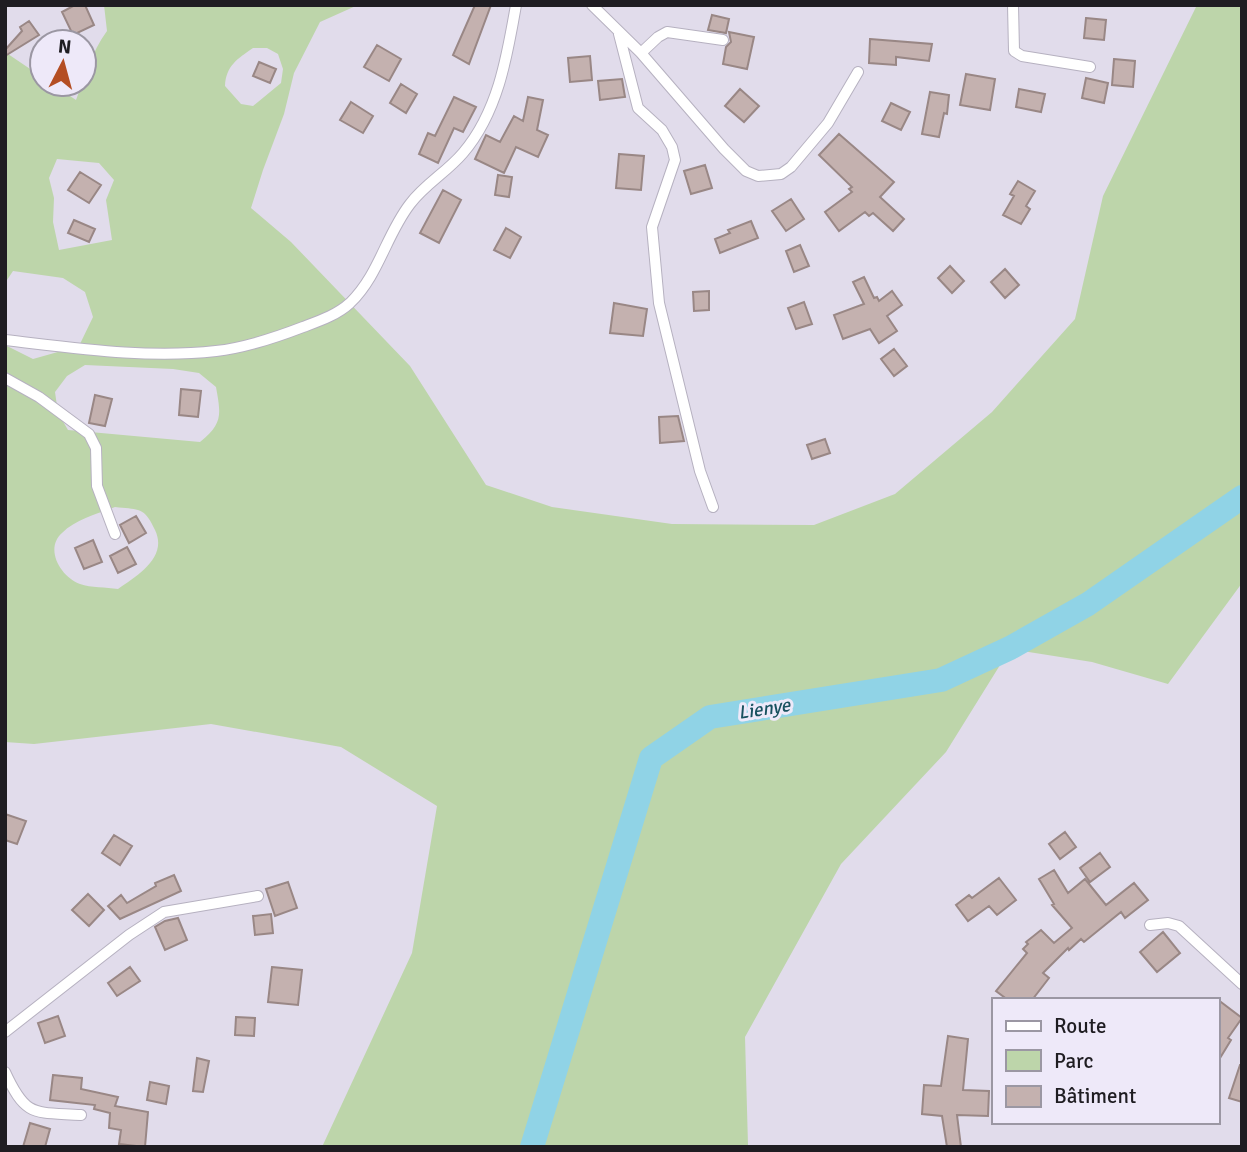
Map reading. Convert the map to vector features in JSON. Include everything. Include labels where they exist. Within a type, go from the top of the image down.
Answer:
[{"type":"street","points":[[5,340],[159,354],[219,351],[286,334],[328,318],[347,306],[363,289],[375,269],[403,212],[418,194],[464,152],[491,108],[506,59],[516,5]]},
{"type":"street","points":[[592,5],[641,53],[746,172],[758,176],[781,174],[791,167],[828,124],[858,72]]},
{"type":"street","points":[[1013,5],[1014,51],[1022,56],[1090,67]]},
{"type":"street","points":[[641,53],[667,32],[723,40]]},
{"type":"street","points":[[619,34],[638,108],[662,130],[672,147],[675,160],[652,227],[659,303],[700,471],[713,507]]},
{"type":"street","points":[[5,378],[39,397],[89,434],[96,448],[97,486],[115,534]]},
{"type":"street","points":[[5,1032],[129,935],[164,912],[258,897]]},
{"type":"street","points":[[1150,925],[1168,923],[1179,926],[1242,984]]},
{"type":"street","points":[[5,1072],[14,1092],[28,1108],[37,1112],[81,1115]]},
{"type":"green space","points":[[104,5],[358,5],[320,22],[294,73],[284,114],[251,208],[291,242],[410,366],[486,485],[552,507],[672,524],[814,525],[895,494],[992,412],[1075,319],[1103,196],[1196,7],[1242,5],[1242,583],[1168,684],[1092,662],[1010,649],[946,752],[841,864],[745,1037],[748,1145],[751,1147],[322,1147],[412,953],[437,806],[341,747],[211,724],[34,744],[5,742],[5,345],[33,359],[79,346],[93,317],[85,292],[63,278],[13,271],[5,283],[5,52],[28,68],[28,98],[98,98],[98,45],[107,31]],"holes":[[[253,48],[267,48],[278,54],[283,69],[281,83],[253,106],[241,104],[225,86],[230,68]],[[57,159],[99,163],[114,180],[106,200],[112,240],[59,250],[53,222],[54,198],[49,178]],[[85,365],[173,369],[199,373],[216,387],[219,418],[213,429],[200,442],[68,430],[58,413],[55,392],[67,376]],[[115,507],[144,513],[155,530],[158,549],[149,564],[118,589],[80,584],[67,575],[57,562],[57,539],[80,520]]]},
{"type":"building","points":[[75,5],[85,5],[94,25],[88,28],[70,28],[62,12]]},
{"type":"building","points":[[475,5],[491,5],[469,64],[453,55]]},
{"type":"building","points":[[712,15],[729,19],[726,33],[708,30]]},
{"type":"building","points":[[1086,18],[1106,20],[1104,40],[1084,38]]},
{"type":"building","points":[[29,21],[34,28],[28,28],[28,42],[5,56],[5,50],[22,31],[20,27]]},
{"type":"building","points":[[729,32],[754,37],[747,69],[723,64],[726,47],[731,42]]},
{"type":"building","points":[[870,39],[932,44],[929,61],[896,57],[896,65],[869,63]]},
{"type":"building","points":[[377,45],[401,59],[389,81],[364,67]]},
{"type":"building","points":[[590,56],[592,80],[570,82],[568,58]]},
{"type":"building","points":[[1114,59],[1135,61],[1133,87],[1112,85]]},
{"type":"building","points":[[259,62],[276,69],[270,83],[253,76]]},
{"type":"building","points":[[966,74],[995,79],[990,110],[960,105]]},
{"type":"building","points":[[1086,78],[1108,83],[1104,103],[1082,98]]},
{"type":"building","points":[[622,79],[625,97],[600,100],[598,81]]},
{"type":"building","points":[[401,84],[417,94],[406,113],[390,103]]},
{"type":"building","points":[[740,89],[759,106],[744,122],[725,106]]},
{"type":"building","points":[[1019,89],[1045,94],[1041,112],[1016,107]]},
{"type":"building","points":[[930,92],[949,95],[947,114],[944,113],[939,137],[922,134]]},
{"type":"building","points":[[454,97],[476,107],[463,132],[454,128],[438,163],[419,154],[428,133],[435,136]]},
{"type":"building","points":[[528,97],[543,100],[537,130],[548,135],[538,157],[516,147],[504,173],[475,159],[486,135],[500,142],[514,116],[523,121]]},
{"type":"building","points":[[351,102],[373,116],[363,133],[340,120]]},
{"type":"building","points":[[891,103],[910,112],[901,130],[882,121]]},
{"type":"building","points":[[839,134],[894,182],[880,197],[904,219],[893,231],[873,213],[869,216],[865,212],[839,231],[825,212],[852,192],[849,189],[852,187],[819,155]]},
{"type":"building","points":[[619,154],[644,156],[641,190],[616,188]]},
{"type":"building","points":[[705,165],[712,188],[691,194],[684,171]]},
{"type":"building","points":[[80,172],[101,185],[89,203],[68,190]]},
{"type":"building","points":[[498,175],[512,177],[509,197],[495,195]]},
{"type":"building","points":[[1018,181],[1035,191],[1026,206],[1030,209],[1021,224],[1003,215],[1014,196],[1010,194]]},
{"type":"building","points":[[443,190],[461,200],[439,243],[420,233]]},
{"type":"building","points":[[791,199],[804,219],[786,231],[772,211]]},
{"type":"building","points":[[74,220],[95,229],[89,242],[68,233]]},
{"type":"building","points":[[751,221],[758,238],[720,253],[715,239],[730,233],[728,230]]},
{"type":"building","points":[[506,228],[521,237],[510,258],[494,250]]},
{"type":"building","points":[[800,245],[809,266],[794,272],[786,251]]},
{"type":"building","points":[[950,266],[964,281],[952,293],[938,278]]},
{"type":"building","points":[[1005,269],[1019,285],[1005,298],[991,282]]},
{"type":"building","points":[[864,277],[874,298],[877,297],[879,301],[892,291],[902,305],[887,316],[897,331],[879,343],[870,329],[843,339],[834,315],[864,304],[853,282]]},
{"type":"building","points":[[709,291],[709,310],[694,311],[693,292]]},
{"type":"building","points":[[804,302],[812,324],[796,329],[788,308]]},
{"type":"building","points":[[614,303],[647,309],[643,336],[610,333]]},
{"type":"building","points":[[894,349],[907,366],[894,376],[881,359]]},
{"type":"building","points":[[181,389],[201,391],[198,417],[179,415]]},
{"type":"building","points":[[95,395],[112,399],[105,426],[89,423]]},
{"type":"building","points":[[678,416],[684,441],[660,443],[659,417]]},
{"type":"building","points":[[825,439],[830,453],[812,459],[807,445]]},
{"type":"building","points":[[136,516],[146,533],[129,543],[120,525]]},
{"type":"building","points":[[93,540],[102,562],[84,569],[75,548]]},
{"type":"building","points":[[127,547],[136,564],[118,573],[110,556]]},
{"type":"building","points":[[5,814],[26,821],[17,844],[5,840]]},
{"type":"building","points":[[1065,832],[1076,847],[1060,859],[1049,844]]},
{"type":"building","points":[[114,835],[132,846],[120,865],[102,853]]},
{"type":"building","points":[[1100,853],[1110,867],[1090,882],[1080,868]]},
{"type":"building","points":[[1054,870],[1068,893],[1085,879],[1106,905],[1134,883],[1148,900],[1125,918],[1121,912],[1084,942],[1081,939],[1069,950],[1068,948],[1043,973],[1049,978],[1034,998],[1005,998],[996,991],[1027,953],[1023,949],[1028,944],[1026,942],[1041,930],[1054,943],[1072,928],[1052,905],[1054,904],[1039,879]]},
{"type":"building","points":[[174,875],[181,891],[120,919],[108,906],[121,895],[127,903],[156,886],[155,883]]},
{"type":"building","points":[[999,878],[1016,900],[997,915],[989,906],[968,921],[956,905],[969,895],[972,898]]},
{"type":"building","points":[[288,882],[297,908],[275,916],[266,889]]},
{"type":"building","points":[[88,894],[104,910],[89,926],[72,910]]},
{"type":"building","points":[[271,914],[273,933],[255,935],[253,916]]},
{"type":"building","points":[[178,918],[187,940],[165,950],[155,927]]},
{"type":"building","points":[[1163,932],[1180,953],[1157,972],[1140,952]]},
{"type":"building","points":[[130,967],[140,981],[117,996],[108,983]]},
{"type":"building","points":[[272,967],[302,970],[298,1005],[268,1002]]},
{"type":"building","points":[[1219,1001],[1242,1018],[1228,1038],[1231,1040],[1219,1060]]},
{"type":"building","points":[[58,1016],[65,1036],[45,1043],[38,1023]]},
{"type":"building","points":[[236,1017],[255,1018],[254,1036],[235,1035]]},
{"type":"building","points":[[948,1036],[968,1039],[963,1090],[989,1091],[988,1116],[957,1115],[961,1147],[947,1147],[942,1116],[922,1114],[924,1085],[941,1086]]},
{"type":"building","points":[[197,1058],[209,1061],[203,1092],[193,1091]]},
{"type":"building","points":[[1242,1065],[1242,1102],[1229,1098]]},
{"type":"building","points":[[53,1075],[82,1078],[81,1089],[118,1097],[115,1106],[148,1112],[145,1147],[119,1144],[121,1130],[109,1128],[110,1113],[94,1109],[95,1105],[50,1100]]},
{"type":"building","points":[[150,1082],[169,1086],[166,1104],[147,1100]]},
{"type":"building","points":[[30,1123],[50,1129],[45,1147],[23,1147]]},
{"type":"waterway","name":"Lienye","points":[[532,1147],[651,758],[710,717],[941,680],[1010,648],[1088,604],[1242,497]]}]
